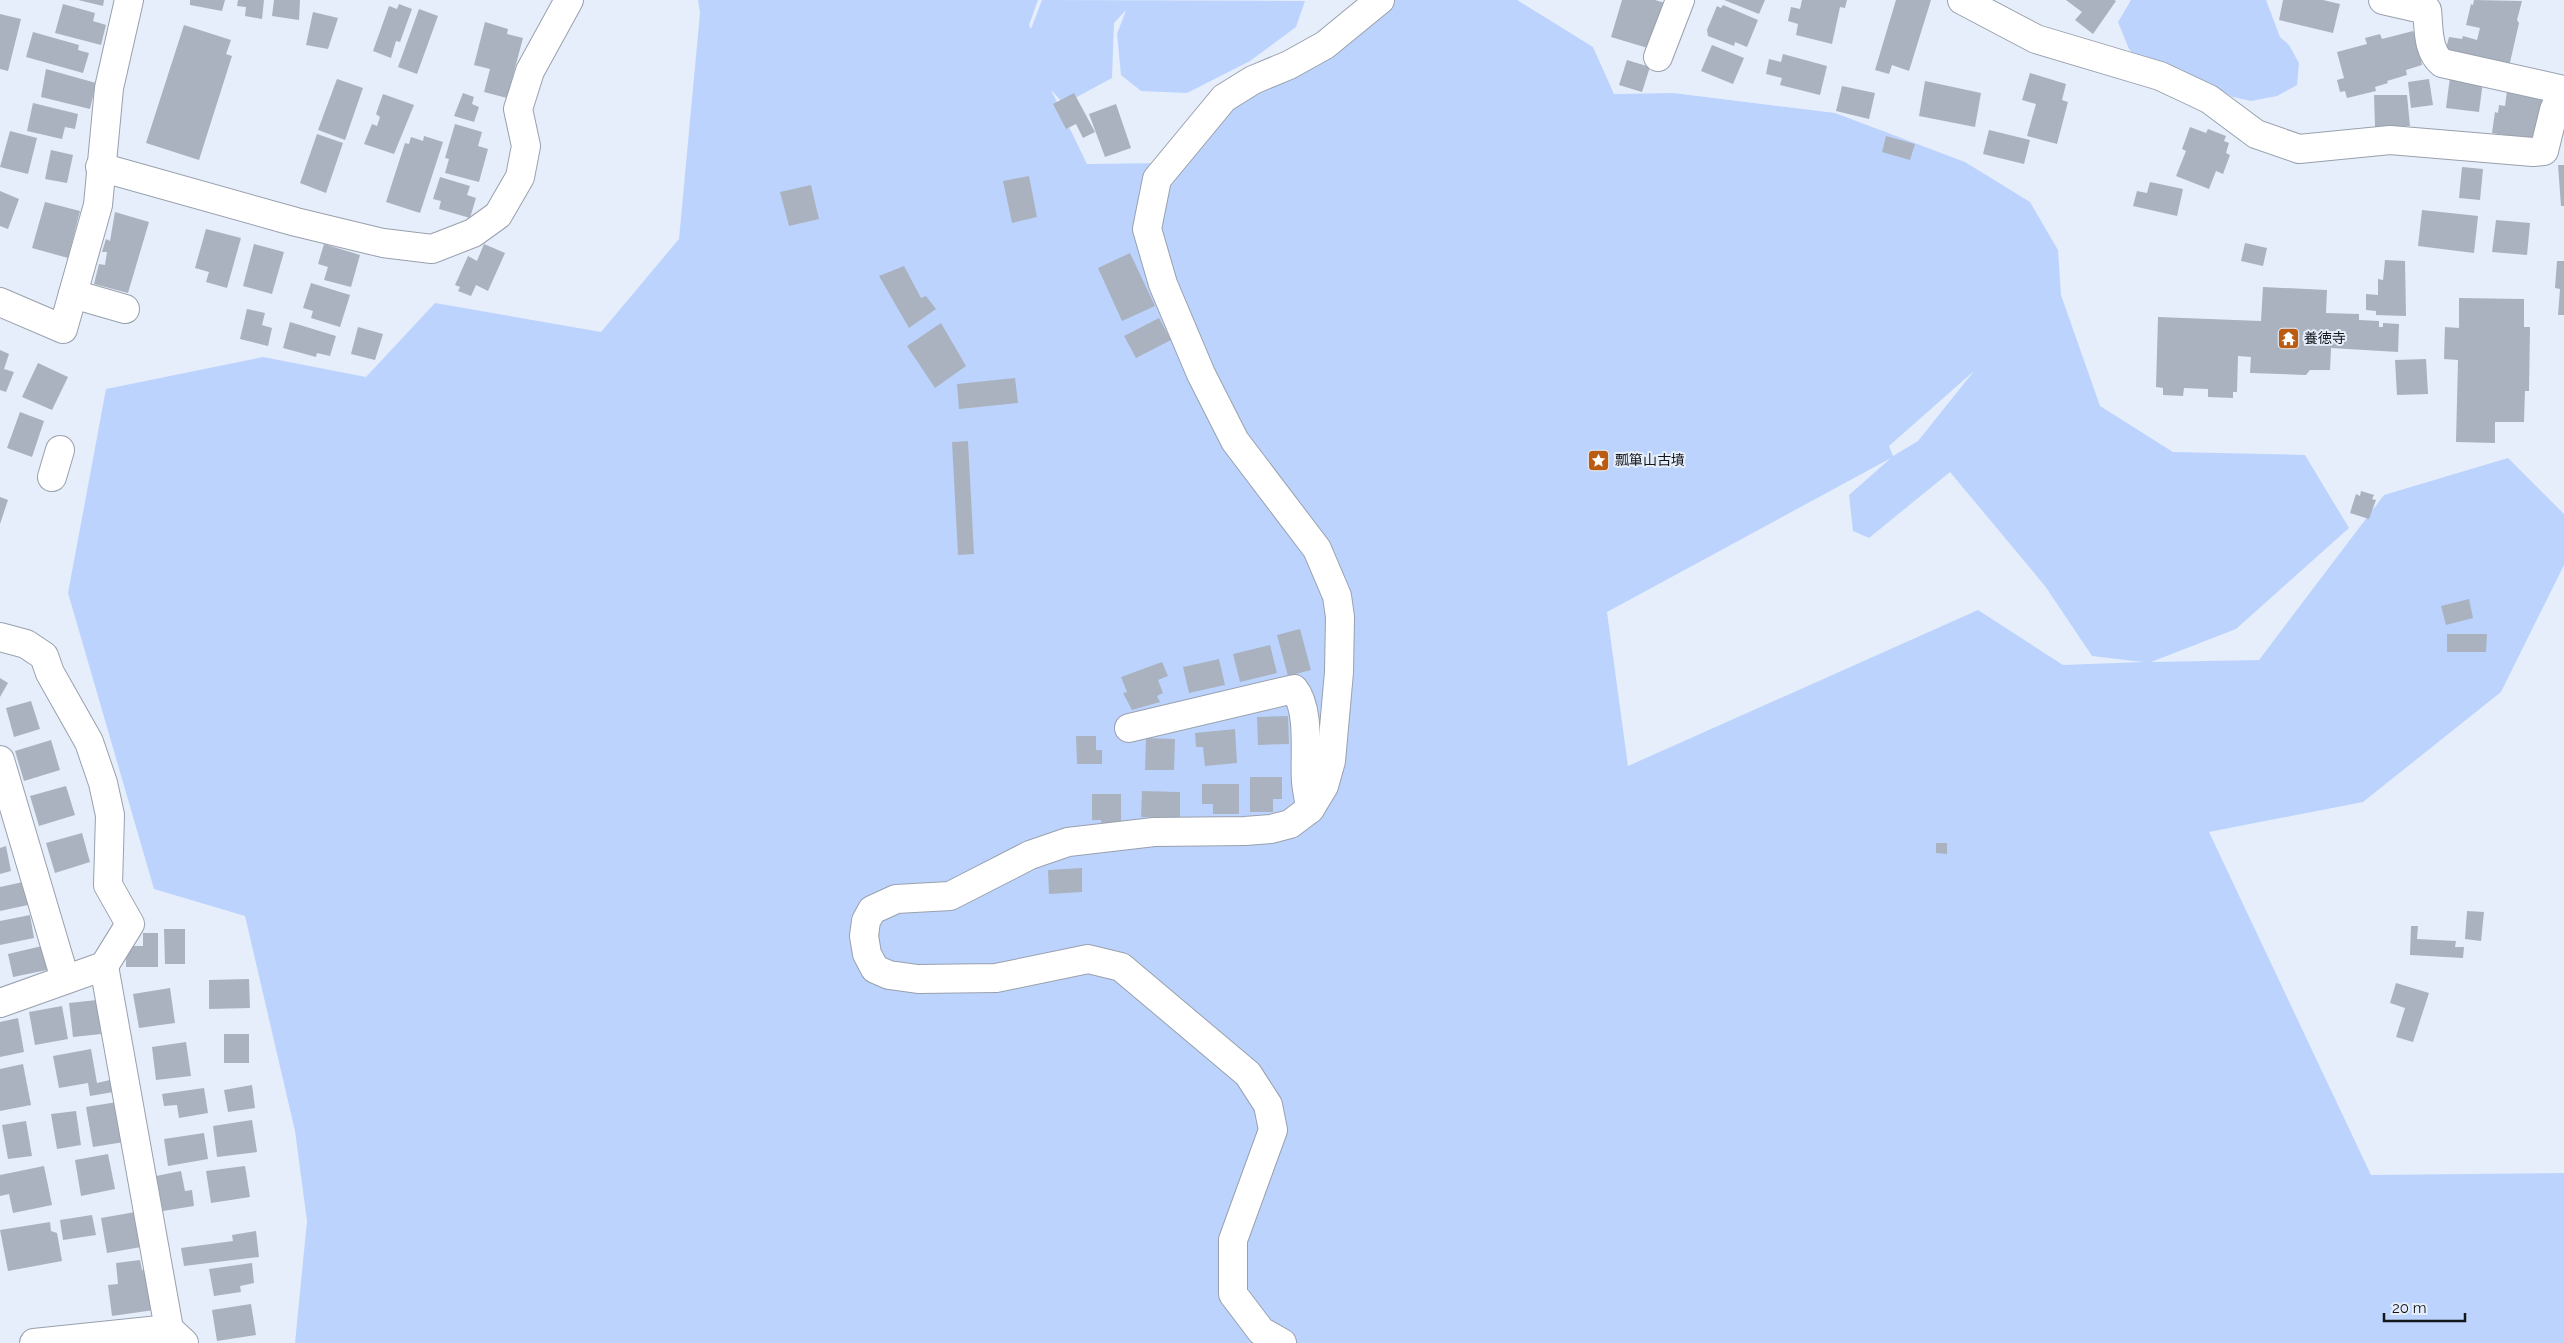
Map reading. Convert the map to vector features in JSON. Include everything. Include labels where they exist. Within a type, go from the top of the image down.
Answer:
[{"type":"street","points":[[0,302],[63,329],[98,206],[100,167],[109,88],[129,0]]},
{"type":"street","points":[[100,167],[296,222],[383,243],[432,249],[472,233],[498,215],[520,177],[526,146],[518,109],[530,71],[569,0]]},
{"type":"street","points":[[1282,1343],[1260,1330],[1233,1294],[1233,1240],[1273,1130],[1268,1105],[1248,1074],[1121,967],[1088,959],[996,978],[918,979],[889,975],[875,969],[867,954],[864,936],[866,921],[872,910],[896,899],[950,896],[1048,848],[1093,838],[1154,832],[1271,829],[1290,824],[1310,809],[1324,786],[1331,761],[1339,665],[1340,617],[1337,596],[1317,549],[1235,441],[1214,400],[1163,284],[1147,229],[1157,179],[1224,98],[1254,80],[1289,65],[1325,45],[1380,0]]},
{"type":"street","points":[[1658,57],[1680,0]]},
{"type":"street","points":[[1962,0],[2036,39],[2160,76],[2208,98],[2256,134],[2299,149],[2390,140],[2534,152],[2544,151],[2554,110],[2564,90],[2442,63],[2434,57],[2427,10],[2383,0]]},
{"type":"street","points":[[73,294],[124,309]]},
{"type":"street","points":[[52,477],[60,450]]},
{"type":"street","points":[[0,637],[26,644],[44,656],[50,673],[88,742],[103,783],[110,815],[108,885],[130,924],[104,966],[0,1003]]},
{"type":"street","points":[[1129,728],[1294,689],[1300,696],[1305,721],[1306,781],[1310,809]]},
{"type":"street","points":[[0,760],[65,979]]},
{"type":"street","points":[[34,1343],[176,1336],[104,966]]},
{"type":"shaded area","points":[[698,0],[1038,0],[1029,25],[1031,29],[1042,0],[1305,1],[1296,27],[1250,61],[1187,93],[1141,91],[1121,75],[1117,34],[1126,10],[1114,23],[1112,78],[1064,104],[1051,90],[1087,164],[1165,163],[1237,90],[1378,0],[1517,0],[1593,47],[1614,94],[1673,93],[1835,113],[1965,162],[2030,202],[2058,250],[2061,295],[2100,406],[2173,452],[2305,455],[2349,528],[2236,629],[2151,662],[2259,660],[2384,495],[2508,458],[2564,514],[2564,565],[2501,692],[2363,802],[2209,832],[2371,1175],[2564,1173],[2564,1343],[295,1343],[307,1221],[295,1131],[245,916],[154,889],[68,593],[106,389],[263,357],[366,377],[435,303],[601,332],[679,239],[700,13]],"holes":[[[1974,371],[1918,441],[1893,456],[1889,446]],[[1891,458],[1849,495],[1853,531],[1869,538],[1950,472],[2045,586],[2092,656],[2143,662],[2063,665],[1978,610],[1628,766],[1607,612]]]},
{"type":"shaded area","points":[[2131,0],[2266,0],[2280,37],[2289,45],[2299,63],[2297,85],[2277,96],[2251,101],[2233,97],[2204,83],[2145,68],[2129,49],[2118,22]]},
{"type":"building","points":[[78,0],[104,0],[103,6]]},
{"type":"building","points":[[190,0],[225,0],[222,11],[190,5]]},
{"type":"building","points":[[238,0],[264,0],[262,19],[245,16],[246,7],[237,6]]},
{"type":"building","points":[[274,0],[300,0],[299,20],[272,16]]},
{"type":"building","points":[[1622,0],[1655,0],[1665,3],[1651,49],[1611,37]]},
{"type":"building","points":[[1724,0],[1765,0],[1759,14]]},
{"type":"building","points":[[1802,0],[1847,0],[1845,8],[1840,7],[1832,44],[1796,35],[1798,24],[1788,21],[1791,7],[1800,9]]},
{"type":"building","points":[[1896,0],[1931,0],[1909,71],[1892,65],[1889,74],[1875,70]]},
{"type":"building","points":[[2066,0],[2116,1],[2093,34],[2075,20],[2082,12]]},
{"type":"building","points":[[2283,0],[2323,0],[2340,4],[2333,33],[2279,20]]},
{"type":"building","points":[[2474,0],[2522,1],[2509,67],[2445,52],[2449,37],[2462,39],[2463,36],[2477,40],[2480,28],[2466,25],[2471,4],[2473,5]]},
{"type":"building","points":[[63,4],[95,13],[93,21],[106,25],[101,45],[55,33]]},
{"type":"building","points":[[399,4],[412,9],[400,42],[396,41],[391,58],[373,51],[389,6],[397,9]]},
{"type":"building","points":[[1723,5],[1758,20],[1747,47],[1735,42],[1734,46],[1708,36],[1707,30],[1717,6],[1721,8]]},
{"type":"building","points":[[419,9],[438,16],[417,74],[398,67]]},
{"type":"building","points":[[313,12],[338,18],[328,49],[306,45]]},
{"type":"building","points":[[0,14],[21,19],[8,71],[0,69]]},
{"type":"building","points":[[485,22],[508,29],[507,34],[523,38],[507,98],[484,92],[490,69],[474,65]]},
{"type":"building","points":[[184,25],[231,40],[226,54],[232,56],[199,160],[146,143]]},
{"type":"building","points":[[2413,31],[2417,39],[2422,65],[2406,70],[2407,75],[2375,87],[2376,91],[2347,98],[2345,91],[2340,92],[2337,80],[2344,78],[2337,52],[2367,44],[2365,38],[2380,34],[2382,39]]},
{"type":"building","points":[[33,32],[79,45],[78,50],[89,53],[83,73],[26,57]]},
{"type":"building","points":[[1712,45],[1744,58],[1733,84],[1701,71]]},
{"type":"building","points":[[1783,54],[1827,66],[1820,95],[1780,85],[1782,78],[1766,74],[1769,59],[1781,62]]},
{"type":"building","points":[[1627,60],[1650,67],[1642,92],[1619,85]]},
{"type":"building","points":[[46,69],[96,83],[90,109],[41,97]]},
{"type":"building","points":[[2030,73],[2066,84],[2062,100],[2068,102],[2057,144],[2027,136],[2036,104],[2022,100]]},
{"type":"building","points":[[2450,77],[2483,81],[2479,112],[2446,108]]},
{"type":"building","points":[[337,79],[363,88],[345,140],[318,130]]},
{"type":"building","points":[[2429,79],[2433,105],[2411,108],[2408,82]]},
{"type":"building","points":[[1925,81],[1981,93],[1975,127],[1919,116]]},
{"type":"building","points":[[1842,86],[1875,93],[1869,119],[1836,111]]},
{"type":"building","points":[[2507,91],[2545,96],[2539,140],[2492,133],[2495,112],[2498,113],[2499,105],[2505,106]]},
{"type":"building","points":[[463,93],[474,97],[472,104],[479,107],[474,122],[454,116]]},
{"type":"building","points":[[1074,93],[1095,132],[1083,138],[1076,124],[1066,129],[1053,104]]},
{"type":"building","points":[[383,94],[414,105],[394,154],[364,144],[372,124],[377,126],[380,117],[376,114]]},
{"type":"building","points":[[2374,95],[2407,95],[2410,126],[2375,127]]},
{"type":"building","points":[[33,103],[78,114],[75,129],[65,127],[62,139],[27,131]]},
{"type":"building","points":[[1116,104],[1131,148],[1105,157],[1089,114]]},
{"type":"building","points":[[455,124],[482,132],[478,146],[488,149],[479,182],[445,173],[449,159],[445,158]]},
{"type":"building","points":[[2190,127],[2206,133],[2208,129],[2226,136],[2224,141],[2229,143],[2226,153],[2230,155],[2223,174],[2216,171],[2209,189],[2176,176],[2186,151],[2182,149]]},
{"type":"building","points":[[1989,130],[2030,140],[2024,164],[1983,154]]},
{"type":"building","points":[[10,131],[37,138],[28,174],[0,167]]},
{"type":"building","points":[[317,134],[343,143],[326,193],[300,183]]},
{"type":"building","points":[[424,136],[443,142],[420,213],[386,202],[405,143],[409,144],[411,137],[423,141]]},
{"type":"building","points":[[1886,136],[1915,144],[1910,160],[1882,152]]},
{"type":"building","points":[[51,150],[73,155],[67,183],[45,179]]},
{"type":"building","points":[[2558,165],[2564,165],[2564,206],[2561,206]]},
{"type":"building","points":[[2462,167],[2483,169],[2480,200],[2459,198]]},
{"type":"building","points":[[1029,176],[1037,217],[1012,223],[1003,181]]},
{"type":"building","points":[[440,177],[470,186],[467,195],[476,198],[470,218],[439,209],[441,201],[433,199]]},
{"type":"building","points":[[2150,182],[2183,189],[2177,216],[2133,206],[2137,191],[2147,193]]},
{"type":"building","points":[[811,185],[819,219],[789,226],[780,192]]},
{"type":"building","points":[[0,191],[19,199],[8,229],[0,226]]},
{"type":"building","points":[[45,202],[80,211],[68,258],[32,248]]},
{"type":"building","points":[[2422,210],[2478,216],[2474,253],[2418,246]]},
{"type":"building","points":[[115,212],[149,222],[128,293],[94,284],[99,264],[105,265],[107,252],[102,252],[106,239],[110,241]]},
{"type":"building","points":[[2496,220],[2530,223],[2527,255],[2492,252]]},
{"type":"building","points":[[206,229],[241,238],[227,288],[206,282],[209,272],[195,268]]},
{"type":"building","points":[[2245,243],[2267,248],[2263,266],[2241,261]]},
{"type":"building","points":[[254,244],[284,252],[272,294],[243,286]]},
{"type":"building","points":[[324,244],[360,255],[351,287],[324,280],[328,267],[318,264]]},
{"type":"building","points":[[484,244],[505,253],[488,291],[476,285],[471,296],[458,291],[460,287],[455,285],[468,256],[477,261]]},
{"type":"building","points":[[1130,253],[1155,306],[1122,321],[1098,268]]},
{"type":"building","points":[[2385,260],[2405,261],[2406,316],[2376,315],[2376,311],[2366,310],[2366,294],[2378,295],[2378,279],[2383,280]]},
{"type":"building","points":[[2557,261],[2564,261],[2564,315],[2558,315],[2560,289],[2555,288]]},
{"type":"building","points":[[904,266],[921,298],[926,296],[936,309],[909,328],[879,276]]},
{"type":"building","points":[[311,283],[350,295],[340,327],[311,318],[313,311],[303,308]]},
{"type":"building","points":[[2263,287],[2327,290],[2326,313],[2359,314],[2359,320],[2379,321],[2379,327],[2383,327],[2383,323],[2399,324],[2398,352],[2331,348],[2330,370],[2310,370],[2306,375],[2250,373],[2251,357],[2238,356],[2237,392],[2233,392],[2233,398],[2208,397],[2208,389],[2184,388],[2183,396],[2163,395],[2163,388],[2156,387],[2158,317],[2261,321]]},
{"type":"building","points":[[2459,298],[2524,299],[2524,327],[2530,327],[2529,391],[2525,391],[2524,422],[2495,422],[2495,443],[2456,442],[2458,360],[2444,359],[2445,327],[2459,328]]},
{"type":"building","points":[[247,309],[265,313],[262,325],[272,328],[268,346],[240,339]]},
{"type":"building","points":[[1159,318],[1171,340],[1136,358],[1124,336]]},
{"type":"building","points":[[290,322],[336,336],[330,356],[317,353],[316,357],[283,348]]},
{"type":"building","points":[[941,323],[966,366],[935,388],[907,346]]},
{"type":"building","points":[[358,327],[383,334],[375,360],[351,354]]},
{"type":"building","points":[[0,350],[9,354],[4,369],[14,372],[6,392],[0,390]]},
{"type":"building","points":[[2426,359],[2428,394],[2397,395],[2395,360]]},
{"type":"building","points":[[38,363],[68,377],[52,410],[22,397]]},
{"type":"building","points":[[1015,378],[1018,403],[959,409],[957,384]]},
{"type":"building","points":[[20,412],[44,421],[32,457],[7,448]]},
{"type":"building","points":[[968,441],[974,554],[958,555],[952,442]]},
{"type":"building","points":[[2361,491],[2374,495],[2372,499],[2376,500],[2369,519],[2350,513],[2356,494],[2360,496]]},
{"type":"building","points":[[0,497],[8,500],[0,524]]},
{"type":"building","points":[[2469,599],[2473,618],[2446,625],[2441,606]]},
{"type":"building","points":[[1300,629],[1311,670],[1288,676],[1277,635]]},
{"type":"building","points":[[2447,634],[2487,634],[2486,652],[2447,652]]},
{"type":"building","points":[[1270,645],[1277,673],[1240,682],[1233,654]]},
{"type":"building","points":[[1219,659],[1225,685],[1189,693],[1183,667]]},
{"type":"building","points":[[1162,662],[1168,676],[1158,680],[1163,693],[1157,696],[1160,702],[1132,710],[1123,693],[1127,692],[1121,677]]},
{"type":"building","points":[[0,678],[8,683],[0,697]]},
{"type":"building","points":[[31,701],[40,729],[14,737],[6,708]]},
{"type":"building","points":[[1288,716],[1289,744],[1258,745],[1257,717]]},
{"type":"building","points":[[1235,729],[1237,763],[1205,766],[1203,747],[1196,747],[1195,733]]},
{"type":"building","points":[[1076,736],[1096,736],[1096,750],[1102,750],[1102,764],[1077,764]]},
{"type":"building","points":[[1146,738],[1175,739],[1174,770],[1145,770]]},
{"type":"building","points":[[51,740],[60,770],[24,781],[15,751]]},
{"type":"building","points":[[1250,777],[1282,777],[1282,799],[1273,799],[1273,812],[1250,812]]},
{"type":"building","points":[[1202,784],[1239,784],[1239,814],[1213,814],[1213,804],[1202,804]]},
{"type":"building","points":[[66,786],[75,815],[39,826],[30,796]]},
{"type":"building","points":[[1142,791],[1180,792],[1180,818],[1141,817]]},
{"type":"building","points":[[1092,794],[1121,794],[1121,826],[1102,826],[1101,820],[1092,820]]},
{"type":"building","points":[[82,833],[90,862],[55,873],[46,843]]},
{"type":"building","points":[[1936,843],[1947,843],[1947,854],[1936,853]]},
{"type":"building","points":[[6,846],[11,871],[0,874],[0,848]]},
{"type":"building","points":[[1082,868],[1082,892],[1049,894],[1048,870]]},
{"type":"building","points":[[23,882],[28,905],[0,911],[0,887]]},
{"type":"building","points":[[2467,911],[2484,912],[2481,941],[2465,939]]},
{"type":"building","points":[[30,915],[34,938],[0,945],[0,921]]},
{"type":"building","points":[[2411,926],[2418,926],[2417,939],[2456,941],[2455,947],[2464,947],[2463,958],[2410,955]]},
{"type":"building","points":[[164,929],[185,929],[185,964],[165,964]]},
{"type":"building","points":[[143,933],[158,933],[158,967],[126,967],[126,946],[143,946]]},
{"type":"building","points":[[42,946],[47,970],[13,977],[8,954]]},
{"type":"building","points":[[249,979],[250,1008],[209,1009],[209,980]]},
{"type":"building","points":[[2396,983],[2429,993],[2413,1042],[2396,1037],[2405,1008],[2390,1003]]},
{"type":"building","points":[[170,988],[175,1023],[139,1028],[133,994]]},
{"type":"building","points":[[97,1000],[101,1034],[73,1037],[69,1003]]},
{"type":"building","points":[[62,1006],[68,1039],[35,1045],[29,1012]]},
{"type":"building","points":[[18,1018],[24,1052],[0,1057],[0,1022]]},
{"type":"building","points":[[224,1034],[249,1034],[249,1063],[224,1063]]},
{"type":"building","points":[[186,1042],[191,1076],[156,1080],[152,1047]]},
{"type":"building","points":[[91,1049],[97,1083],[110,1080],[106,1058],[113,1057],[119,1091],[90,1096],[88,1083],[59,1088],[53,1056]]},
{"type":"building","points":[[23,1064],[31,1105],[0,1111],[0,1069]]},
{"type":"building","points":[[252,1085],[255,1108],[228,1112],[224,1090]]},
{"type":"building","points":[[204,1088],[208,1113],[179,1118],[177,1105],[164,1106],[162,1094]]},
{"type":"building","points":[[117,1102],[124,1142],[93,1147],[86,1107]]},
{"type":"building","points":[[76,1111],[81,1145],[57,1149],[51,1114]]},
{"type":"building","points":[[252,1120],[257,1152],[217,1157],[213,1126]]},
{"type":"building","points":[[26,1121],[32,1156],[8,1159],[2,1125]]},
{"type":"building","points":[[204,1133],[208,1159],[168,1166],[164,1139]]},
{"type":"building","points":[[108,1154],[115,1189],[81,1196],[75,1160]]},
{"type":"building","points":[[44,1166],[52,1205],[13,1213],[9,1194],[0,1196],[0,1175]]},
{"type":"building","points":[[245,1166],[250,1197],[211,1203],[206,1171]]},
{"type":"building","points":[[181,1171],[185,1191],[192,1190],[194,1206],[163,1211],[156,1176]]},
{"type":"building","points":[[135,1212],[141,1247],[107,1253],[101,1218]]},
{"type":"building","points":[[92,1215],[96,1235],[63,1240],[60,1220]]},
{"type":"building","points":[[50,1222],[51,1231],[57,1233],[62,1261],[8,1271],[0,1230]]},
{"type":"building","points":[[256,1231],[259,1257],[184,1266],[181,1248],[233,1241],[232,1235]]},
{"type":"building","points":[[140,1260],[142,1270],[150,1270],[154,1310],[112,1316],[108,1285],[118,1284],[116,1263]]},
{"type":"building","points":[[252,1263],[254,1283],[240,1286],[241,1292],[214,1296],[209,1269]]},
{"type":"building","points":[[251,1304],[256,1335],[217,1341],[212,1310]]},
{"type":"place","name":"養徳寺","points":[[2288,338]]},
{"type":"place","name":"瓢箪山古墳","points":[[1599,460]]}]
